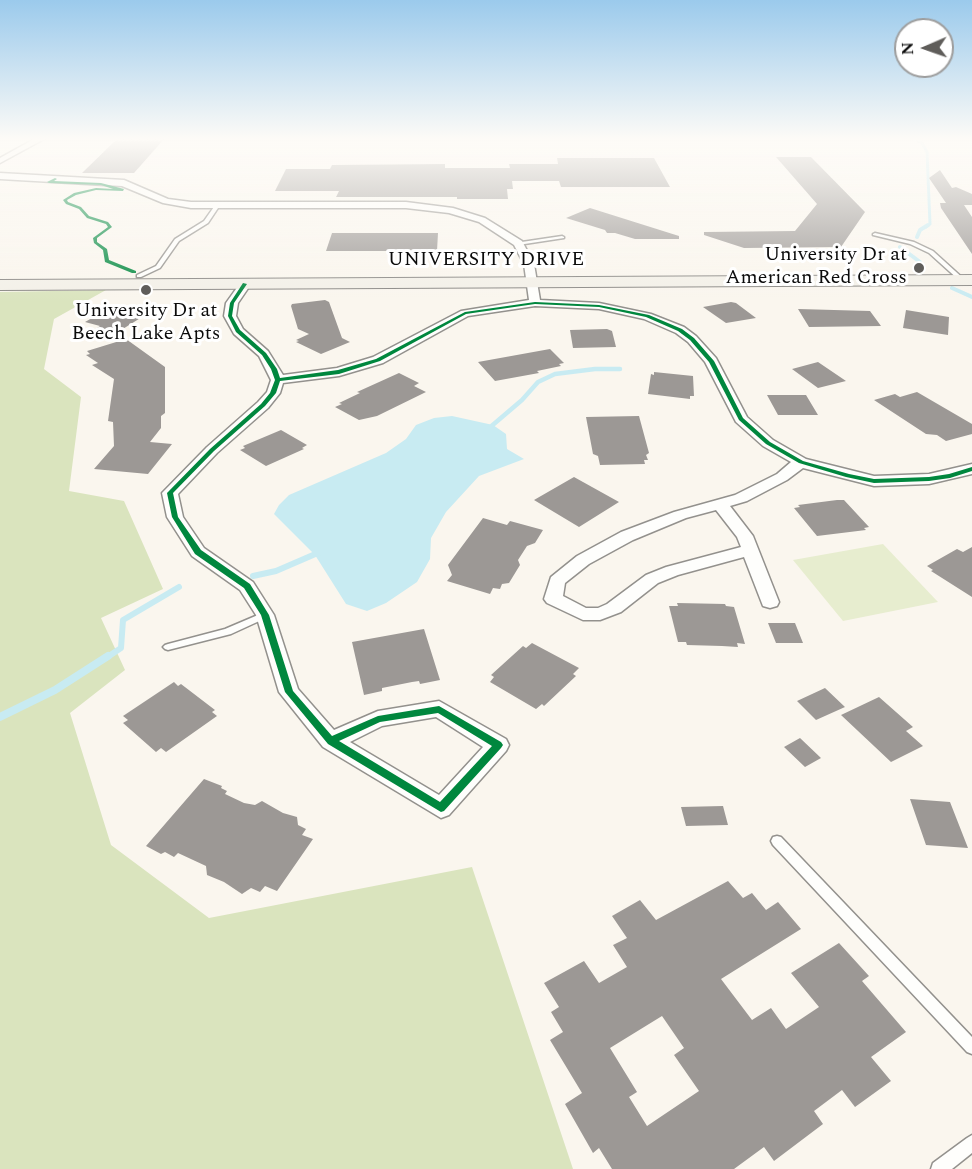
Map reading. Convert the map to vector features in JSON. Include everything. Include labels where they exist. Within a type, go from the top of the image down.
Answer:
[{"type":"main road","name":"UNIVERSITY DRIVE","points":[[0,275],[531,278],[965,275]]},
{"type":"main road","name":"UNIVERSITY DRIVE","points":[[0,285],[245,284],[531,278]]},
{"type":"street","points":[[146,193],[166,201],[191,205],[373,204],[430,207],[476,218],[518,243],[526,255],[535,303]]},
{"type":"street","points":[[245,284],[232,303],[230,316],[238,331],[264,354],[278,380],[273,393],[263,405],[220,443],[170,493],[175,517],[198,552],[247,586],[266,615],[289,692],[331,741],[441,808],[498,745],[439,709],[378,719],[331,741]]},
{"type":"street","points":[[278,380],[355,368],[406,346],[465,313],[535,303],[582,303],[648,316],[680,330],[692,339],[711,361],[741,419],[768,443],[801,462],[874,481],[939,478],[972,469]]},
{"type":"street","points":[[751,550],[652,579],[614,608],[600,614],[583,614],[553,599],[557,581],[583,560],[637,532],[680,515],[741,498],[782,477],[801,462]]},
{"type":"street","points":[[720,505],[744,536],[770,602]]},
{"type":"lane","points":[[139,276],[160,269],[177,240],[206,222],[218,205]]},
{"type":"lane","points":[[875,234],[920,246],[965,275]]},
{"type":"lane","points":[[518,243],[562,237]]},
{"type":"lane","points":[[168,647],[228,632],[266,615]]},
{"type":"lane","points":[[777,841],[972,1047]]},
{"type":"lane","points":[[939,1169],[972,1143]]},
{"type":"green space","points":[[106,290],[54,319],[44,369],[81,397],[69,491],[124,501],[163,589],[101,618],[125,670],[70,713],[111,845],[209,918],[472,867],[573,1169],[0,1169],[0,292]]},
{"type":"green space","points":[[883,544],[938,602],[843,621],[793,560]]},
{"type":"water","points":[[452,416],[493,425],[506,434],[507,449],[524,459],[479,476],[446,512],[431,538],[430,559],[417,582],[386,603],[367,611],[346,604],[315,555],[274,514],[279,505],[289,495],[386,453],[406,439],[416,425],[434,418]]},
{"type":"building","points":[[338,193],[507,193],[508,199],[457,199],[457,197],[336,197]]},
{"type":"building","points":[[807,193],[846,193],[865,212],[841,247],[744,248],[704,235],[704,232],[795,231],[817,204]]},
{"type":"building","points":[[939,193],[972,194],[972,205],[964,205],[972,217],[972,254],[941,208],[940,203],[946,203]]},
{"type":"building","points":[[590,208],[679,236],[679,239],[635,239],[607,233],[605,230],[566,218]]},
{"type":"building","points":[[332,233],[438,233],[437,251],[326,251]]},
{"type":"building","points":[[325,300],[329,302],[342,338],[350,342],[321,354],[296,342],[309,334],[298,329],[291,306]]},
{"type":"building","points":[[736,303],[756,318],[726,323],[703,307]]},
{"type":"building","points":[[115,305],[150,312],[118,332],[97,328],[100,326],[85,322]]},
{"type":"building","points":[[798,309],[870,311],[881,326],[809,327]]},
{"type":"building","points":[[906,310],[949,317],[948,335],[903,328]]},
{"type":"building","points":[[607,329],[612,331],[616,347],[573,348],[570,330]]},
{"type":"building","points":[[126,339],[165,367],[165,413],[161,416],[161,428],[150,442],[172,444],[148,474],[94,469],[114,446],[113,422],[108,421],[114,379],[92,365],[98,363],[86,355],[90,354],[87,351]]},
{"type":"building","points":[[550,349],[564,363],[559,364],[561,366],[537,371],[539,373],[495,381],[478,362]]},
{"type":"building","points":[[818,362],[846,381],[818,388],[792,369]]},
{"type":"building","points":[[654,372],[693,376],[694,396],[690,396],[690,399],[648,394],[651,374],[654,375]]},
{"type":"building","points":[[399,373],[419,383],[414,386],[426,392],[377,416],[359,420],[335,407],[360,393],[357,392]]},
{"type":"building","points":[[917,392],[972,424],[972,434],[946,441],[937,435],[926,434],[874,400],[895,394],[900,397]]},
{"type":"building","points":[[767,395],[806,395],[818,415],[778,415]]},
{"type":"building","points":[[639,416],[649,453],[646,455],[648,460],[644,460],[645,464],[600,465],[598,456],[593,454],[586,417]]},
{"type":"building","points":[[281,430],[307,445],[302,448],[304,449],[266,466],[240,450],[245,448],[243,446]]},
{"type":"building","points":[[574,477],[619,502],[579,527],[534,500]]},
{"type":"building","points":[[844,500],[869,527],[864,528],[866,530],[817,536],[794,508],[800,507],[798,505]]},
{"type":"building","points":[[483,518],[507,525],[510,521],[543,530],[535,543],[527,546],[518,560],[520,565],[509,583],[502,584],[500,589],[493,588],[490,594],[447,581],[452,575],[448,565]]},
{"type":"building","points":[[972,547],[972,597],[931,571],[933,570],[927,566],[957,549],[963,552]]},
{"type":"building","points":[[677,603],[725,604],[734,607],[745,644],[737,643],[738,647],[687,645],[686,642],[678,642],[669,606],[678,606]]},
{"type":"building","points":[[768,623],[795,623],[803,643],[776,643]]},
{"type":"building","points":[[424,629],[440,680],[420,684],[419,681],[412,682],[382,688],[382,691],[364,695],[352,642]]},
{"type":"building","points":[[532,643],[579,668],[573,674],[576,676],[544,706],[542,704],[536,709],[490,682],[494,677],[491,675],[523,646],[526,648]]},
{"type":"building","points":[[174,682],[178,686],[181,684],[215,710],[212,712],[217,716],[166,752],[161,748],[156,752],[123,723],[128,720],[123,716]]},
{"type":"building","points":[[825,688],[845,707],[816,720],[797,701]]},
{"type":"building","points":[[879,697],[913,727],[906,731],[923,746],[891,762],[841,715]]},
{"type":"building","points":[[800,738],[821,758],[805,767],[784,747]]},
{"type":"building","points":[[204,779],[222,786],[221,788],[227,791],[225,794],[244,803],[255,805],[262,801],[283,813],[297,817],[298,825],[306,829],[302,835],[313,839],[277,891],[265,886],[260,892],[251,888],[242,894],[224,882],[207,875],[206,866],[178,853],[174,857],[165,852],[161,854],[146,846]]},
{"type":"building","points":[[910,799],[950,802],[968,848],[926,845]]},
{"type":"building","points":[[723,806],[728,825],[686,826],[681,807]]},
{"type":"building","points":[[728,881],[743,898],[752,893],[766,910],[778,902],[801,929],[721,979],[752,1020],[771,1008],[786,1029],[819,1007],[791,973],[839,943],[869,976],[862,981],[906,1032],[871,1057],[891,1081],[855,1107],[842,1090],[814,1111],[823,1124],[774,1161],[764,1147],[734,1169],[612,1169],[599,1148],[593,1153],[565,1104],[582,1093],[550,1040],[563,1032],[551,1012],[559,1007],[544,983],[584,961],[599,983],[627,967],[613,945],[627,938],[612,916],[640,900],[656,920]],"holes":[[[662,1016],[684,1048],[674,1055],[699,1091],[647,1126],[629,1097],[637,1092],[610,1048]]]},
{"type":"waterway","points":[[926,227],[930,224],[929,193]]},
{"type":"waterway","points":[[917,237],[920,230],[928,225]]},
{"type":"waterway","points":[[900,247],[920,262]]},
{"type":"waterway","points":[[952,288],[972,297]]},
{"type":"waterway","points":[[488,429],[522,400],[538,382],[555,374],[595,369],[620,369]]},
{"type":"waterway","points":[[253,576],[276,571],[320,552]]},
{"type":"waterway","points":[[106,658],[121,648],[123,620],[179,587]]},
{"type":"waterway","points":[[0,717],[55,690],[108,656]]},
{"type":"cycle path","points":[[81,193],[65,200],[80,208],[88,217],[107,223],[110,227],[95,238],[95,242],[105,249],[107,261],[134,272]]},
{"type":"cycle path","points":[[245,284],[232,303],[230,316],[238,331],[264,354],[278,380],[273,393],[263,405],[212,450],[170,493],[175,517],[198,552],[247,586],[265,615],[289,692],[331,741],[441,808],[498,745],[439,709],[378,719],[331,741]]},
{"type":"cycle path","points":[[278,380],[339,372],[378,360],[465,313],[535,303],[599,306],[647,316],[680,330],[692,339],[711,361],[741,419],[768,443],[801,462],[874,481],[929,479],[950,476],[972,469]]},
{"type":"place","name":"University Dr at American Red Cross","points":[[919,268]]},
{"type":"place","name":"University Dr at Beech Lake Apts","points":[[146,290]]}]
